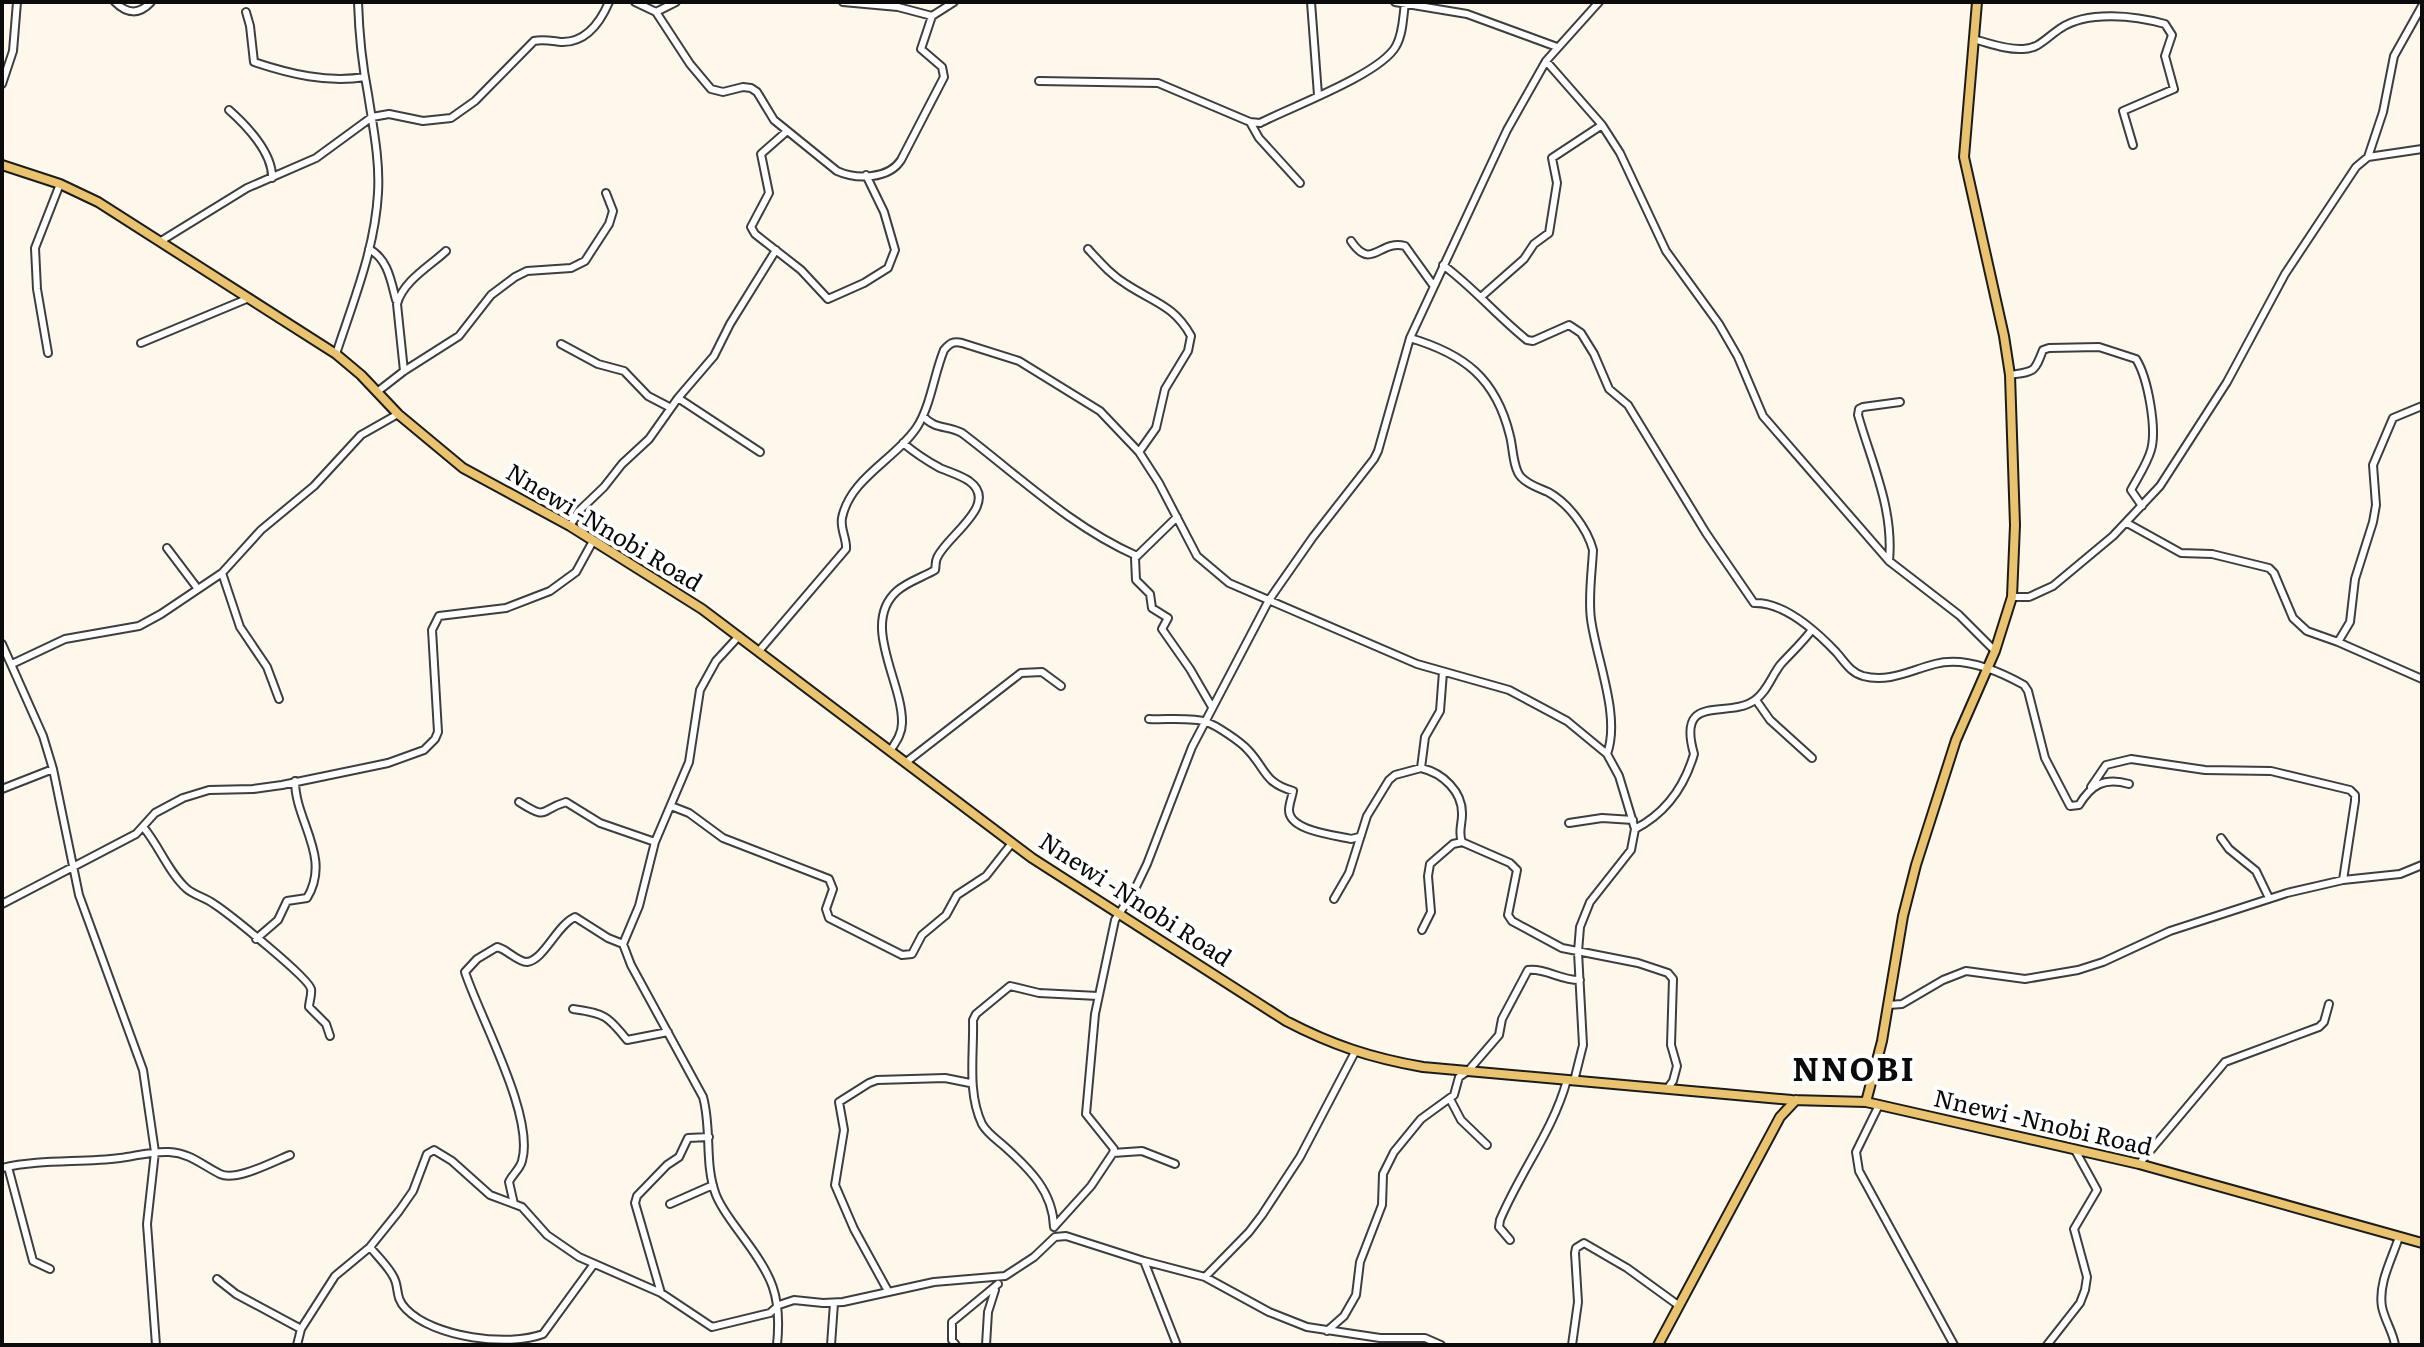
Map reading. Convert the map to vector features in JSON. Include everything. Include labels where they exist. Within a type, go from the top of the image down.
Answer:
[{"type":"main road","points":[[1866,1102],[1882,1041],[1903,916],[1916,865],[1956,740],[1995,651],[2012,597],[2015,525],[2010,375],[1964,157],[1977,2]]},
{"type":"main road","name":"Nnewi -Nnobi Road","points":[[2,165],[60,184],[98,202],[336,354],[398,414],[463,468],[570,526],[702,609],[1012,843],[1119,915],[1318,1038],[1355,1052],[1401,1063],[1468,1071],[1796,1100],[1866,1102],[2139,1164],[2422,1243]]},
{"type":"main road","points":[[1776,1098],[1780,1117]]},
{"type":"main road","points":[[1658,1345],[1780,1117],[1796,1100]]},
{"type":"street","points":[[2,84],[13,51],[17,2]]},
{"type":"street","points":[[115,2],[125,11],[138,12],[151,2]]},
{"type":"street","points":[[336,354],[369,249],[379,190],[358,2]]},
{"type":"street","points":[[161,241],[247,188],[316,158],[372,117],[389,114],[423,121],[451,118],[475,101],[534,41],[573,42],[581,39],[602,18],[609,2]]},
{"type":"street","points":[[635,2],[656,12],[690,64],[711,89],[723,92],[751,88],[786,132],[842,174],[866,175],[885,175],[897,167],[944,77],[942,67],[921,49],[932,16],[954,2]]},
{"type":"street","points":[[656,12],[676,2]]},
{"type":"street","points":[[843,2],[898,7],[932,16]]},
{"type":"street","points":[[1311,2],[1318,95]]},
{"type":"street","points":[[1395,2],[1467,14],[1557,47]]},
{"type":"street","points":[[1048,1242],[1054,1227],[1091,1186],[1113,1153],[1114,1149],[1086,1114],[1098,996],[1113,926],[1147,864],[1180,774],[1269,600],[1378,451],[1410,338],[1507,130],[1546,61],[1599,2]]},
{"type":"street","points":[[1039,81],[1158,83],[1250,122],[1260,123],[1347,83],[1392,52],[1399,41],[1405,3]]},
{"type":"street","points":[[2368,157],[2383,112],[2394,56],[2422,6]]},
{"type":"street","points":[[246,12],[254,62],[296,75],[331,80],[365,77]]},
{"type":"street","points":[[1973,39],[2024,49],[2035,47],[2063,26],[2083,20],[2129,16],[2165,24],[2172,35],[2165,56],[2174,89],[2171,93],[2123,111],[2133,145]]},
{"type":"street","points":[[1546,61],[1602,125],[1629,170],[1666,251],[1719,324],[1738,357],[1763,416],[1889,561],[1959,615],[1995,651]]},
{"type":"street","points":[[229,110],[261,147],[270,164],[272,178]]},
{"type":"street","points":[[1250,122],[1259,138],[1300,183]]},
{"type":"street","points":[[1482,296],[1549,233],[1557,183],[1552,158],[1602,125]]},
{"type":"street","points":[[786,132],[761,154],[769,193],[751,227],[755,234],[801,270],[828,299],[888,268],[895,250],[892,234],[866,175]]},
{"type":"street","points":[[2012,597],[2029,597],[2053,586],[2127,523],[2160,486],[2227,382],[2285,274],[2356,167],[2368,157],[2422,149]]},
{"type":"street","points":[[48,353],[37,289],[35,248],[60,184]]},
{"type":"street","points":[[377,392],[459,336],[491,295],[515,277],[535,269],[571,268],[585,261],[609,224],[613,211],[606,193]]},
{"type":"street","points":[[1351,241],[1360,254],[1367,256],[1392,246],[1405,246],[1433,285]]},
{"type":"street","points":[[369,249],[376,253],[389,274],[397,304],[404,371]]},
{"type":"street","points":[[1088,249],[1119,279],[1168,308],[1184,323],[1191,336],[1188,351],[1165,389],[1156,428],[1139,452]]},
{"type":"street","points":[[570,526],[580,510],[649,439],[678,398],[714,356],[776,250]]},
{"type":"street","points":[[397,304],[407,285],[446,251]]},
{"type":"street","points":[[1443,265],[1482,296],[1498,316],[1530,342],[1569,325],[1581,333],[1609,389],[1628,405],[1706,533],[1752,601],[1779,606],[1829,645],[1852,671],[1875,678],[1904,675],[1952,662],[1975,664],[2018,682],[2028,691],[2045,758],[2067,803],[2074,808],[2106,765],[2131,759],[2205,770],[2271,771],[2350,790],[2355,795],[2355,801],[2343,880]]},
{"type":"street","points":[[141,343],[249,298]]},
{"type":"street","points":[[1410,338],[1434,345],[1478,371],[1508,428],[1518,473],[1523,480],[1551,494],[1590,539],[1593,550],[1591,620],[1612,735],[1607,754]]},
{"type":"street","points":[[759,651],[843,554],[847,544],[841,522],[845,509],[865,479],[903,443],[923,416],[944,350],[954,342],[1019,361],[1100,411],[1139,452],[1197,556],[1229,583],[1384,651],[1443,672],[1509,690],[1567,721],[1607,754],[1619,776],[1635,829],[1631,850],[1590,902],[1580,927],[1578,952],[1583,1045],[1539,1149],[1500,1220],[1499,1227],[1510,1240]]},
{"type":"street","points":[[561,344],[598,364],[624,371],[648,396],[671,408]]},
{"type":"street","points":[[2010,375],[2033,372],[2039,365],[2043,350],[2049,348],[2099,347],[2136,359],[2145,385],[2153,432],[2148,458],[2131,490],[2142,506]]},
{"type":"street","points":[[678,398],[760,452]]},
{"type":"street","points":[[1889,561],[1891,530],[1888,513],[1858,415],[1863,407],[1900,402]]},
{"type":"street","points":[[2338,642],[2350,622],[2355,579],[2373,522],[2376,505],[2373,465],[2393,418],[2422,406]]},
{"type":"street","points":[[12,664],[65,639],[139,626],[161,614],[222,573],[261,530],[314,486],[361,435],[398,414]]},
{"type":"street","points":[[923,416],[934,426],[953,428],[962,433],[1063,514],[1100,538],[1137,556]]},
{"type":"street","points":[[890,751],[900,736],[902,724],[881,633],[883,614],[894,593],[935,570],[936,559],[968,519],[980,498],[978,490],[968,481],[927,460],[903,443]]},
{"type":"street","points":[[1177,517],[1137,556],[1134,563],[1136,580],[1147,590],[1152,608],[1168,618],[1162,629],[1212,707]]},
{"type":"street","points":[[2127,523],[2181,553],[2212,554],[2269,568],[2293,618],[2300,626],[2422,679]]},
{"type":"street","points":[[2,904],[144,828],[155,813],[166,806],[209,790],[253,789],[388,763],[429,747],[438,732],[432,630],[439,616],[506,608],[550,591],[576,572],[593,541]]},
{"type":"street","points":[[167,548],[198,589]]},
{"type":"street","points":[[222,573],[240,627],[267,667],[279,699]]},
{"type":"street","points":[[1635,829],[1657,816],[1677,792],[1694,754],[1688,737],[1694,720],[1701,713],[1756,700],[1811,631]]},
{"type":"street","points":[[623,944],[639,906],[655,842],[693,745],[700,690],[716,661],[739,636]]},
{"type":"street","points":[[2,644],[43,736],[88,920],[143,1070],[155,1152],[147,1224],[156,1345]]},
{"type":"street","points":[[905,763],[1021,673],[1042,672],[1061,686]]},
{"type":"street","points":[[1421,768],[1425,737],[1440,711],[1443,672]]},
{"type":"street","points":[[1756,700],[1770,720],[1812,758]]},
{"type":"street","points":[[1149,719],[1205,721],[1248,750],[1260,770],[1282,788],[1293,791],[1289,809],[1299,826],[1351,839],[1359,837]]},
{"type":"street","points":[[1334,899],[1349,873],[1367,816],[1395,775],[1421,768],[1437,774],[1455,789],[1463,812],[1459,834],[1462,842]]},
{"type":"street","points":[[2,789],[53,769]]},
{"type":"street","points":[[256,939],[278,920],[287,901],[307,898],[313,883],[314,845],[295,792],[295,781]]},
{"type":"street","points":[[2091,787],[2117,781],[2129,784]]},
{"type":"street","points":[[519,802],[537,814],[543,814],[566,802],[600,823],[655,842]]},
{"type":"street","points":[[671,806],[689,813],[723,838],[829,879],[833,889],[826,909],[831,920],[908,956],[915,950],[922,935],[946,915],[957,895],[986,876],[1012,843]]},
{"type":"street","points":[[1569,823],[1602,818],[1633,820]]},
{"type":"street","points":[[144,828],[189,891],[214,904],[280,956],[293,972],[307,982],[311,988],[309,1007],[326,1024],[330,1036]]},
{"type":"street","points":[[2221,838],[2229,849],[2256,871],[2269,898]]},
{"type":"street","points":[[1422,930],[1431,912],[1430,864],[1453,844],[1462,842],[1515,866],[1517,875],[1509,918],[1562,948],[1638,963],[1668,973],[1673,979],[1671,1045],[1677,1066],[1667,1089]]},
{"type":"street","points":[[1888,1005],[1902,1004],[1943,980],[1966,971],[2025,979],[2078,970],[2170,931],[2269,898],[2343,880],[2400,874],[2422,865]]},
{"type":"street","points":[[514,1204],[509,1182],[522,1161],[523,1133],[501,1063],[465,972],[477,959],[497,947],[524,962],[529,961],[552,941],[560,928],[575,917],[623,944],[631,965],[703,1097],[713,1185],[725,1213],[774,1287],[779,1305],[777,1345]]},
{"type":"street","points":[[1327,1331],[1344,1316],[1356,1295],[1360,1262],[1382,1205],[1383,1174],[1394,1152],[1421,1119],[1454,1095],[1459,1077],[1499,1035],[1502,1019],[1528,970],[1536,969],[1570,980],[1580,980]]},
{"type":"street","points":[[1054,1227],[1048,1196],[1036,1177],[986,1130],[970,1083],[974,1073],[973,1020],[1010,986],[1039,993],[1098,996]]},
{"type":"street","points":[[2139,1164],[2225,1062],[2319,1027],[2324,1022],[2329,1004]]},
{"type":"street","points":[[573,1009],[612,1020],[630,1041],[668,1032]]},
{"type":"street","points":[[1205,1277],[1262,1215],[1306,1147],[1355,1052]]},
{"type":"street","points":[[888,1291],[854,1229],[835,1185],[844,1130],[839,1102],[877,1080],[945,1078],[970,1083]]},
{"type":"street","points":[[1450,1099],[1461,1120],[1487,1145]]},
{"type":"street","points":[[1879,1105],[1856,1152],[1859,1171],[1954,1345]]},
{"type":"street","points":[[661,1293],[635,1203],[637,1196],[679,1157],[688,1138],[709,1137]]},
{"type":"street","points":[[297,1345],[301,1329],[335,1276],[370,1247],[399,1211],[413,1191],[427,1154],[434,1150],[452,1161],[490,1195],[528,1212],[547,1235],[594,1264],[661,1293],[712,1327],[770,1313],[779,1305],[794,1300],[834,1303],[948,1281],[1005,1276]]},
{"type":"street","points":[[2047,1345],[2080,1303],[2087,1277],[2074,1229],[2097,1190],[2075,1150]]},
{"type":"street","points":[[1113,1153],[1142,1151],[1175,1164]]},
{"type":"street","points":[[50,1269],[33,1261],[5,1167],[40,1162],[118,1159],[155,1152],[177,1153],[193,1158],[221,1175],[229,1176],[290,1155]]},
{"type":"street","points":[[670,1204],[713,1185]]},
{"type":"street","points":[[956,1345],[952,1340],[952,1322],[1005,1276],[1034,1257],[1048,1242],[1055,1237],[1066,1236],[1205,1277],[1269,1312],[1307,1327],[1381,1341],[1425,1338],[1441,1345]]},
{"type":"street","points":[[2395,1345],[2382,1298],[2384,1281],[2399,1237]]},
{"type":"street","points":[[1572,1345],[1578,1302],[1575,1253],[1576,1248],[1584,1243],[1627,1268],[1678,1305]]},
{"type":"street","points":[[370,1247],[394,1276],[397,1296],[403,1307],[426,1324],[471,1342],[534,1343],[594,1264]]},
{"type":"street","points":[[1144,1261],[1177,1345]]},
{"type":"street","points":[[217,1279],[236,1294],[301,1329]]},
{"type":"street","points":[[986,1345],[988,1312],[998,1284]]},
{"type":"street","points":[[831,1345],[834,1303]]},
{"type":"district","name":"NNOBI","points":[[1854,1070]]}]
